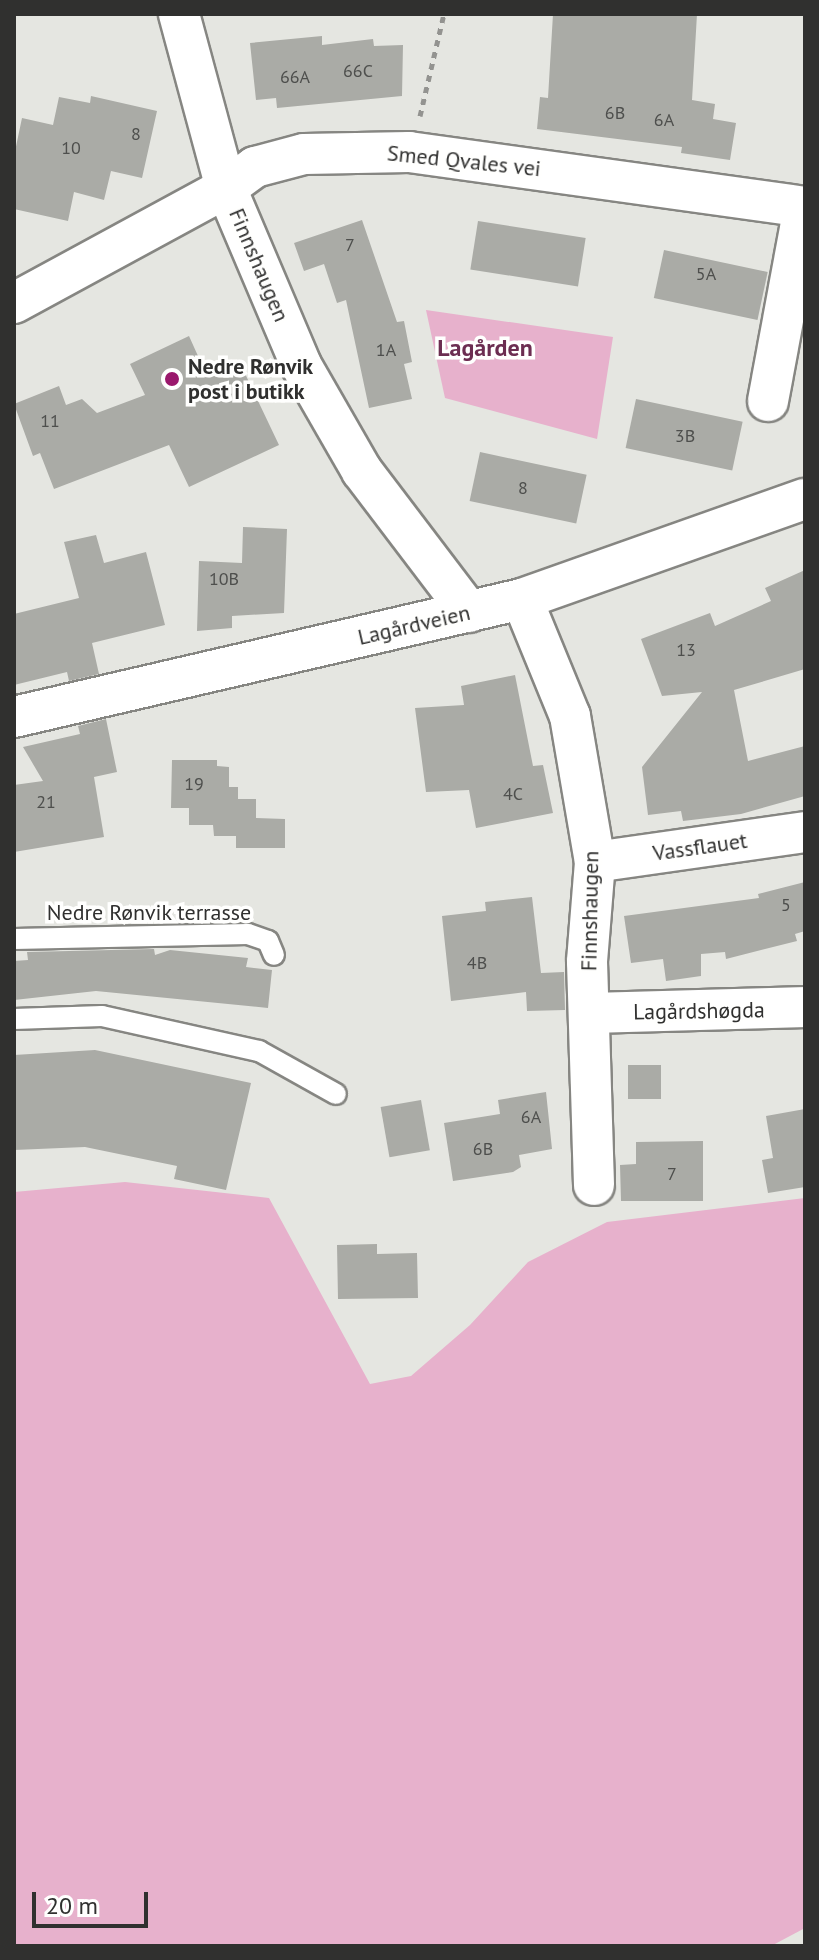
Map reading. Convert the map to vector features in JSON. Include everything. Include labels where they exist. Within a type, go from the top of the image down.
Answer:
[{"type":"street","name":"Finnshaugen","points":[[179,14],[226,188],[332,426],[469,612]]},
{"type":"street","name":"Smed Qvales vei","points":[[14,303],[226,188],[255,167],[278,159],[409,152],[805,207]]},
{"type":"street","points":[[768,401],[805,207]]},
{"type":"street","name":"Lagårdveien","points":[[14,717],[522,599],[805,499]]},
{"type":"street","name":"Finnshaugen","points":[[522,599],[570,716],[595,862],[587,962],[593,1013],[594,1185]]},
{"type":"street","name":"Vassflauet","points":[[595,862],[805,832]]},
{"type":"street","name":"Lagårdshøgda","points":[[593,1013],[805,1007]]},
{"type":"lane","name":"Nedre Rønvik terrasse","points":[[14,939],[248,934],[268,941],[274,955]]},
{"type":"lane","points":[[14,1019],[102,1016],[259,1051],[336,1094]]},
{"type":"path","points":[[409,152],[444,14]]},
{"type":"shaded area","points":[[426,310],[613,337],[597,439],[445,398]]},
{"type":"shaded area","points":[[125,1182],[269,1198],[370,1384],[411,1376],[470,1325],[528,1262],[607,1222],[805,1198],[805,1928],[773,1945],[748,1946],[14,1946],[14,1192]]},
{"type":"building","points":[[553,14],[697,14],[692,100],[715,104],[713,119],[736,123],[730,160],[681,153],[682,147],[537,129],[540,97],[548,98]]},
{"type":"building","points":[[322,36],[322,45],[373,39],[374,46],[403,45],[402,96],[277,108],[276,98],[256,100],[250,43]]},
{"type":"building","points":[[91,96],[157,111],[142,178],[111,171],[104,200],[74,192],[68,221],[14,209],[14,156],[22,118],[53,125],[59,97],[90,103]]},
{"type":"building","points":[[362,220],[397,322],[404,321],[412,362],[404,364],[412,399],[369,408],[346,300],[337,303],[324,264],[304,271],[294,243]]},
{"type":"building","points":[[478,221],[586,238],[578,286],[470,269]]},
{"type":"building","points":[[664,250],[768,272],[757,320],[654,298]]},
{"type":"building","points":[[189,336],[207,376],[239,361],[279,445],[189,487],[169,445],[54,489],[40,453],[33,456],[14,404],[59,386],[66,405],[82,399],[97,413],[145,395],[130,364]]},
{"type":"building","points":[[636,399],[743,422],[732,471],[626,448]]},
{"type":"building","points":[[480,452],[587,475],[576,524],[470,501]]},
{"type":"building","points":[[243,527],[287,529],[284,613],[232,616],[232,628],[197,631],[199,561],[242,563]]},
{"type":"building","points":[[96,535],[104,563],[146,552],[165,625],[92,643],[99,674],[69,681],[67,672],[14,685],[14,614],[79,598],[64,542]]},
{"type":"building","points":[[805,570],[805,669],[734,690],[748,761],[805,746],[805,796],[741,814],[683,821],[681,811],[648,815],[642,767],[702,692],[662,696],[641,639],[710,613],[715,626],[771,601],[765,588]]},
{"type":"building","points":[[515,675],[533,766],[543,765],[553,813],[476,828],[469,790],[426,792],[415,708],[464,705],[461,686]]},
{"type":"building","points":[[106,719],[117,772],[94,777],[104,837],[14,852],[14,785],[43,781],[23,747],[80,734],[78,726]]},
{"type":"building","points":[[172,760],[217,760],[217,766],[229,767],[229,787],[238,787],[238,799],[256,799],[256,818],[285,819],[285,848],[236,848],[236,836],[214,836],[213,825],[189,825],[189,808],[171,808]]},
{"type":"building","points":[[805,882],[805,931],[795,934],[797,941],[726,959],[725,952],[701,954],[701,976],[666,981],[663,959],[631,963],[624,916],[759,898],[758,894]]},
{"type":"building","points":[[532,897],[541,973],[564,972],[565,1010],[527,1011],[526,992],[451,1001],[442,916],[486,911],[485,902]]},
{"type":"building","points":[[154,949],[155,955],[170,950],[248,958],[246,967],[272,970],[268,1008],[96,991],[14,1000],[14,961],[28,960],[27,952]]},
{"type":"building","points":[[95,1050],[251,1083],[226,1190],[174,1179],[177,1166],[85,1147],[14,1150],[14,1055]]},
{"type":"building","points":[[628,1065],[661,1065],[661,1099],[628,1099]]},
{"type":"building","points":[[546,1092],[552,1149],[519,1155],[521,1167],[513,1172],[453,1181],[444,1123],[500,1114],[498,1100]]},
{"type":"building","points":[[421,1100],[430,1150],[389,1157],[381,1107]]},
{"type":"building","points":[[805,1109],[805,1187],[768,1193],[762,1160],[773,1158],[766,1116]]},
{"type":"building","points":[[703,1141],[703,1201],[621,1201],[620,1165],[636,1164],[636,1142]]},
{"type":"building","points":[[377,1244],[377,1254],[417,1253],[418,1298],[338,1299],[337,1245]]},
{"type":"place","name":"Nedre Rønvik post i butikk","points":[[172,379]]},
{"type":"district","name":"Lagården","points":[[485,348]]}]
